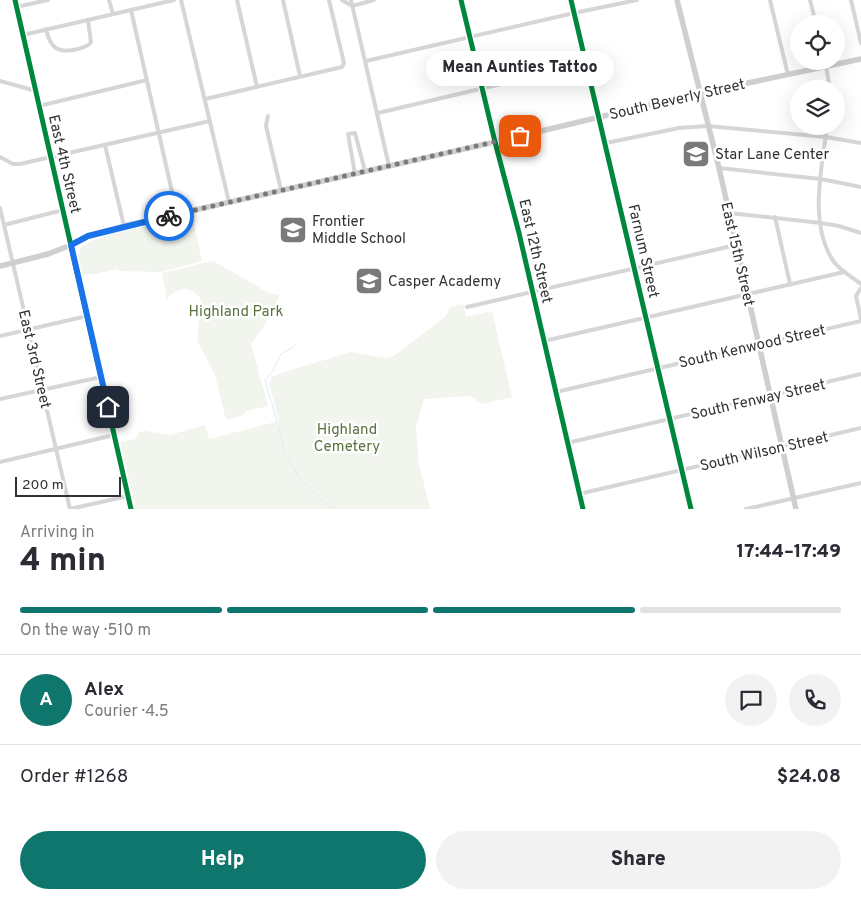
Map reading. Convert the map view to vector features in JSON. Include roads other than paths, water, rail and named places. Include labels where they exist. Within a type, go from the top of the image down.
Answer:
[{"type":"main road","name":"East 12th Street","points":[[461,0],[495,142],[510,194],[582,509]]},
{"type":"main road","name":"East 15th Street","points":[[677,0],[719,168],[796,509]]},
{"type":"main road","name":"South Beverly Street","points":[[845,61],[861,59]]},
{"type":"main road","name":"South Beverly Street","points":[[0,266],[48,254],[88,236],[124,226],[805,70]]},
{"type":"street","name":"East 4th Street","points":[[15,0],[131,509]]},
{"type":"street","points":[[16,7],[48,0]]},
{"type":"street","points":[[109,0],[113,14]]},
{"type":"street","points":[[23,35],[131,10],[154,2],[174,0]]},
{"type":"street","points":[[181,0],[229,202]]},
{"type":"street","points":[[237,0],[257,87]]},
{"type":"street","points":[[283,0],[300,76]]},
{"type":"street","points":[[204,99],[342,67],[344,63],[329,0]]},
{"type":"street","points":[[342,0],[352,6],[374,0]]},
{"type":"street","points":[[351,0],[378,113],[388,166]]},
{"type":"street","name":"Farnum Street","points":[[571,0],[691,509]]},
{"type":"street","points":[[366,61],[636,0]]},
{"type":"street","points":[[770,0],[788,75]]},
{"type":"street","points":[[810,0],[814,15]]},
{"type":"street","points":[[851,0],[861,43]]},
{"type":"street","points":[[131,10],[178,214]]},
{"type":"street","points":[[46,29],[53,46],[62,51],[69,51],[90,44],[92,35],[88,20]]},
{"type":"street","points":[[378,113],[586,64]]},
{"type":"street","points":[[40,106],[147,80]]},
{"type":"street","points":[[0,81],[36,91]]},
{"type":"street","points":[[268,116],[266,126],[281,190]]},
{"type":"street","points":[[0,157],[16,165],[210,121]]},
{"type":"street","points":[[606,142],[671,129],[708,126],[826,137],[861,143]]},
{"type":"street","points":[[355,174],[348,134],[355,133],[365,172]]},
{"type":"street","points":[[826,137],[818,204],[821,223],[828,252],[834,262],[861,284]]},
{"type":"street","points":[[105,145],[124,226]]},
{"type":"street","points":[[719,168],[821,179],[861,187]]},
{"type":"street","name":"East 3rd Street","points":[[0,208],[70,509]]},
{"type":"street","points":[[4,224],[63,210]]},
{"type":"street","points":[[729,213],[821,223],[839,226],[861,234]]},
{"type":"street","points":[[775,217],[790,284]]},
{"type":"street","points":[[468,307],[736,244]]},
{"type":"street","points":[[544,341],[844,272]]},
{"type":"street","points":[[861,288],[856,296],[861,320]]},
{"type":"street","points":[[0,336],[87,316]]},
{"type":"street","name":"South Kenwood Street","points":[[556,392],[861,320]]},
{"type":"street","name":"South Fenway Street","points":[[568,443],[861,374]]},
{"type":"street","points":[[0,399],[101,377]]},
{"type":"street","name":"South Wilson Street","points":[[579,494],[861,428]]},
{"type":"street","points":[[0,462],[114,436]]},
{"type":"street","points":[[746,509],[861,482]]},
{"type":"street","points":[[70,509],[128,496]]},
{"type":"waterway","points":[[277,421],[265,380],[273,371],[281,354],[292,348],[295,344]]},
{"type":"waterway","points":[[279,429],[285,453]]},
{"type":"waterway","points":[[288,460],[301,480],[332,509]]},
{"type":"place","name":"Mean Aunties Tattoo","points":[[520,136]]},
{"type":"place","name":"Star Lane Center","points":[[696,154]]},
{"type":"place","name":"Frontier Middle School","points":[[293,230]]},
{"type":"place","name":"Casper Academy","points":[[369,281]]},
{"type":"park label","name":"Highland Park","points":[[236,311]]},
{"type":"park label","name":"Highland Cemetery","points":[[347,438]]}]
